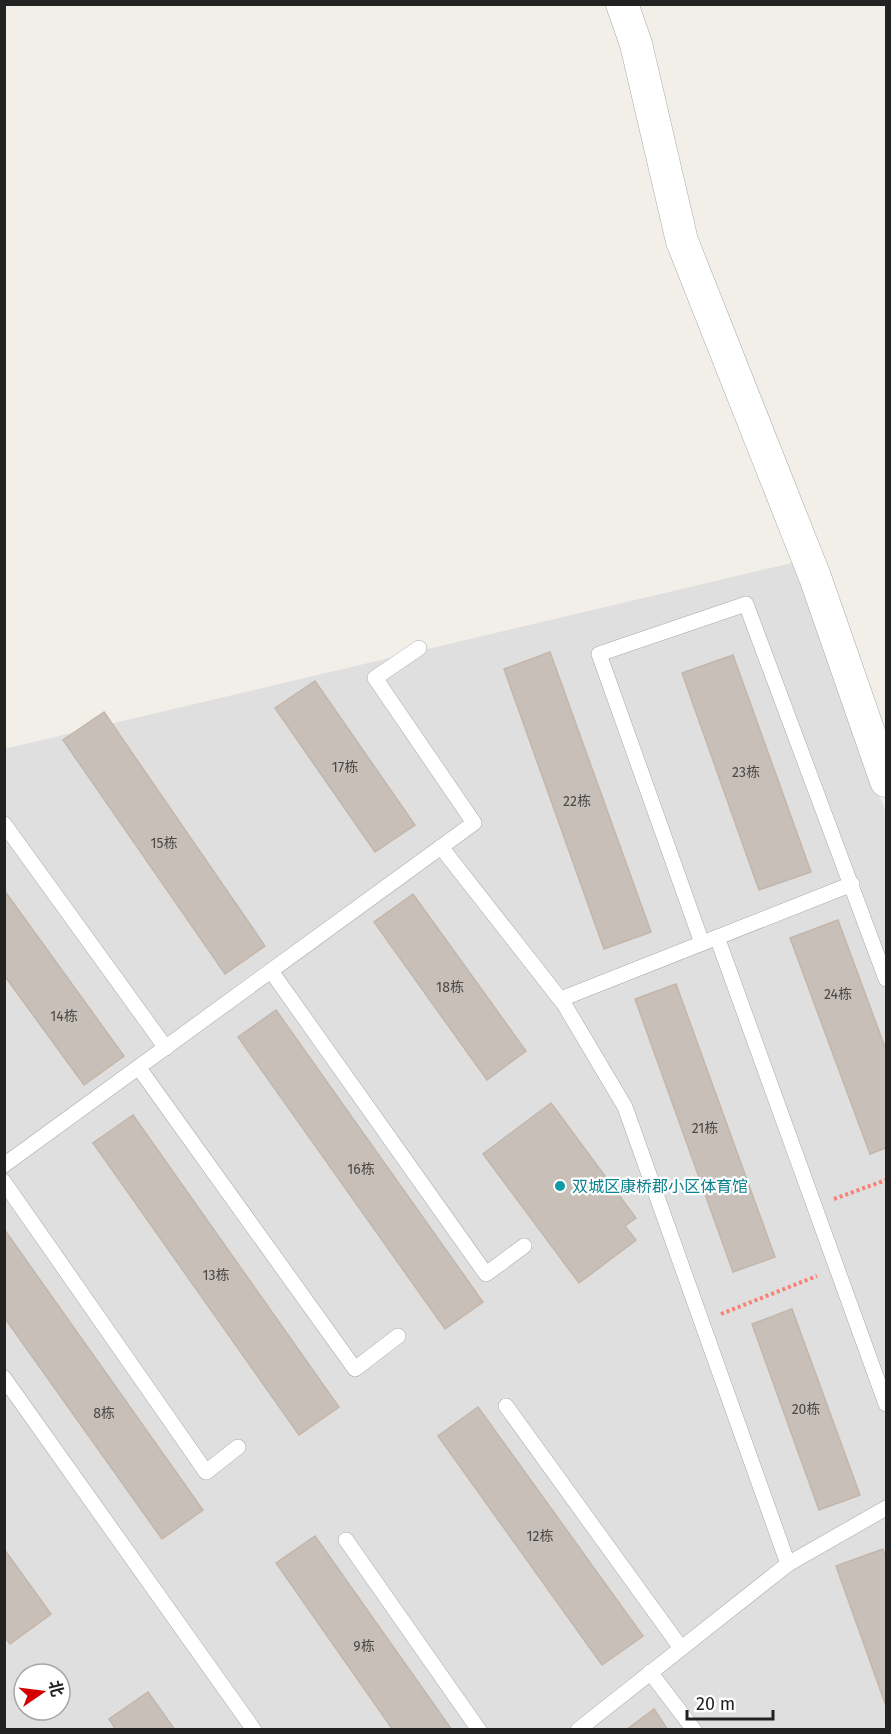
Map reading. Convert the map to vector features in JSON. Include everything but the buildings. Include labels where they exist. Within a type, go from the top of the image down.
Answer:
[{"type":"street","points":[[622,4],[636,44],[682,241],[815,577],[886,781]]},
{"type":"lane","points":[[702,943],[599,654],[746,604],[886,979]]},
{"type":"lane","points":[[4,1145],[9,1161],[474,823],[375,678],[419,648]]},
{"type":"lane","points":[[4,824],[166,1048]]},
{"type":"lane","points":[[441,847],[561,999],[625,1107],[788,1564]]},
{"type":"lane","points":[[561,999],[852,884]]},
{"type":"lane","points":[[717,937],[886,1404]]},
{"type":"lane","points":[[271,971],[486,1274],[524,1246]]},
{"type":"lane","points":[[139,1068],[355,1370],[398,1336]]},
{"type":"lane","points":[[4,1182],[206,1472],[238,1447]]},
{"type":"lane","points":[[4,1378],[254,1730]]},
{"type":"lane","points":[[506,1406],[681,1648]]},
{"type":"lane","points":[[578,1730],[788,1564],[886,1508]]},
{"type":"lane","points":[[346,1540],[479,1730]]},
{"type":"lane","points":[[650,1672],[694,1730]]},
{"type":"path","points":[[814,1206],[886,1180]]},
{"type":"path","points":[[702,1321],[837,1268]]},
{"type":"shaded area","points":[[792,563],[886,813],[886,1729],[5,1729],[4,749]]},
{"type":"place","name":"双城区康桥郡小区体育馆","points":[[560,1186]]}]
